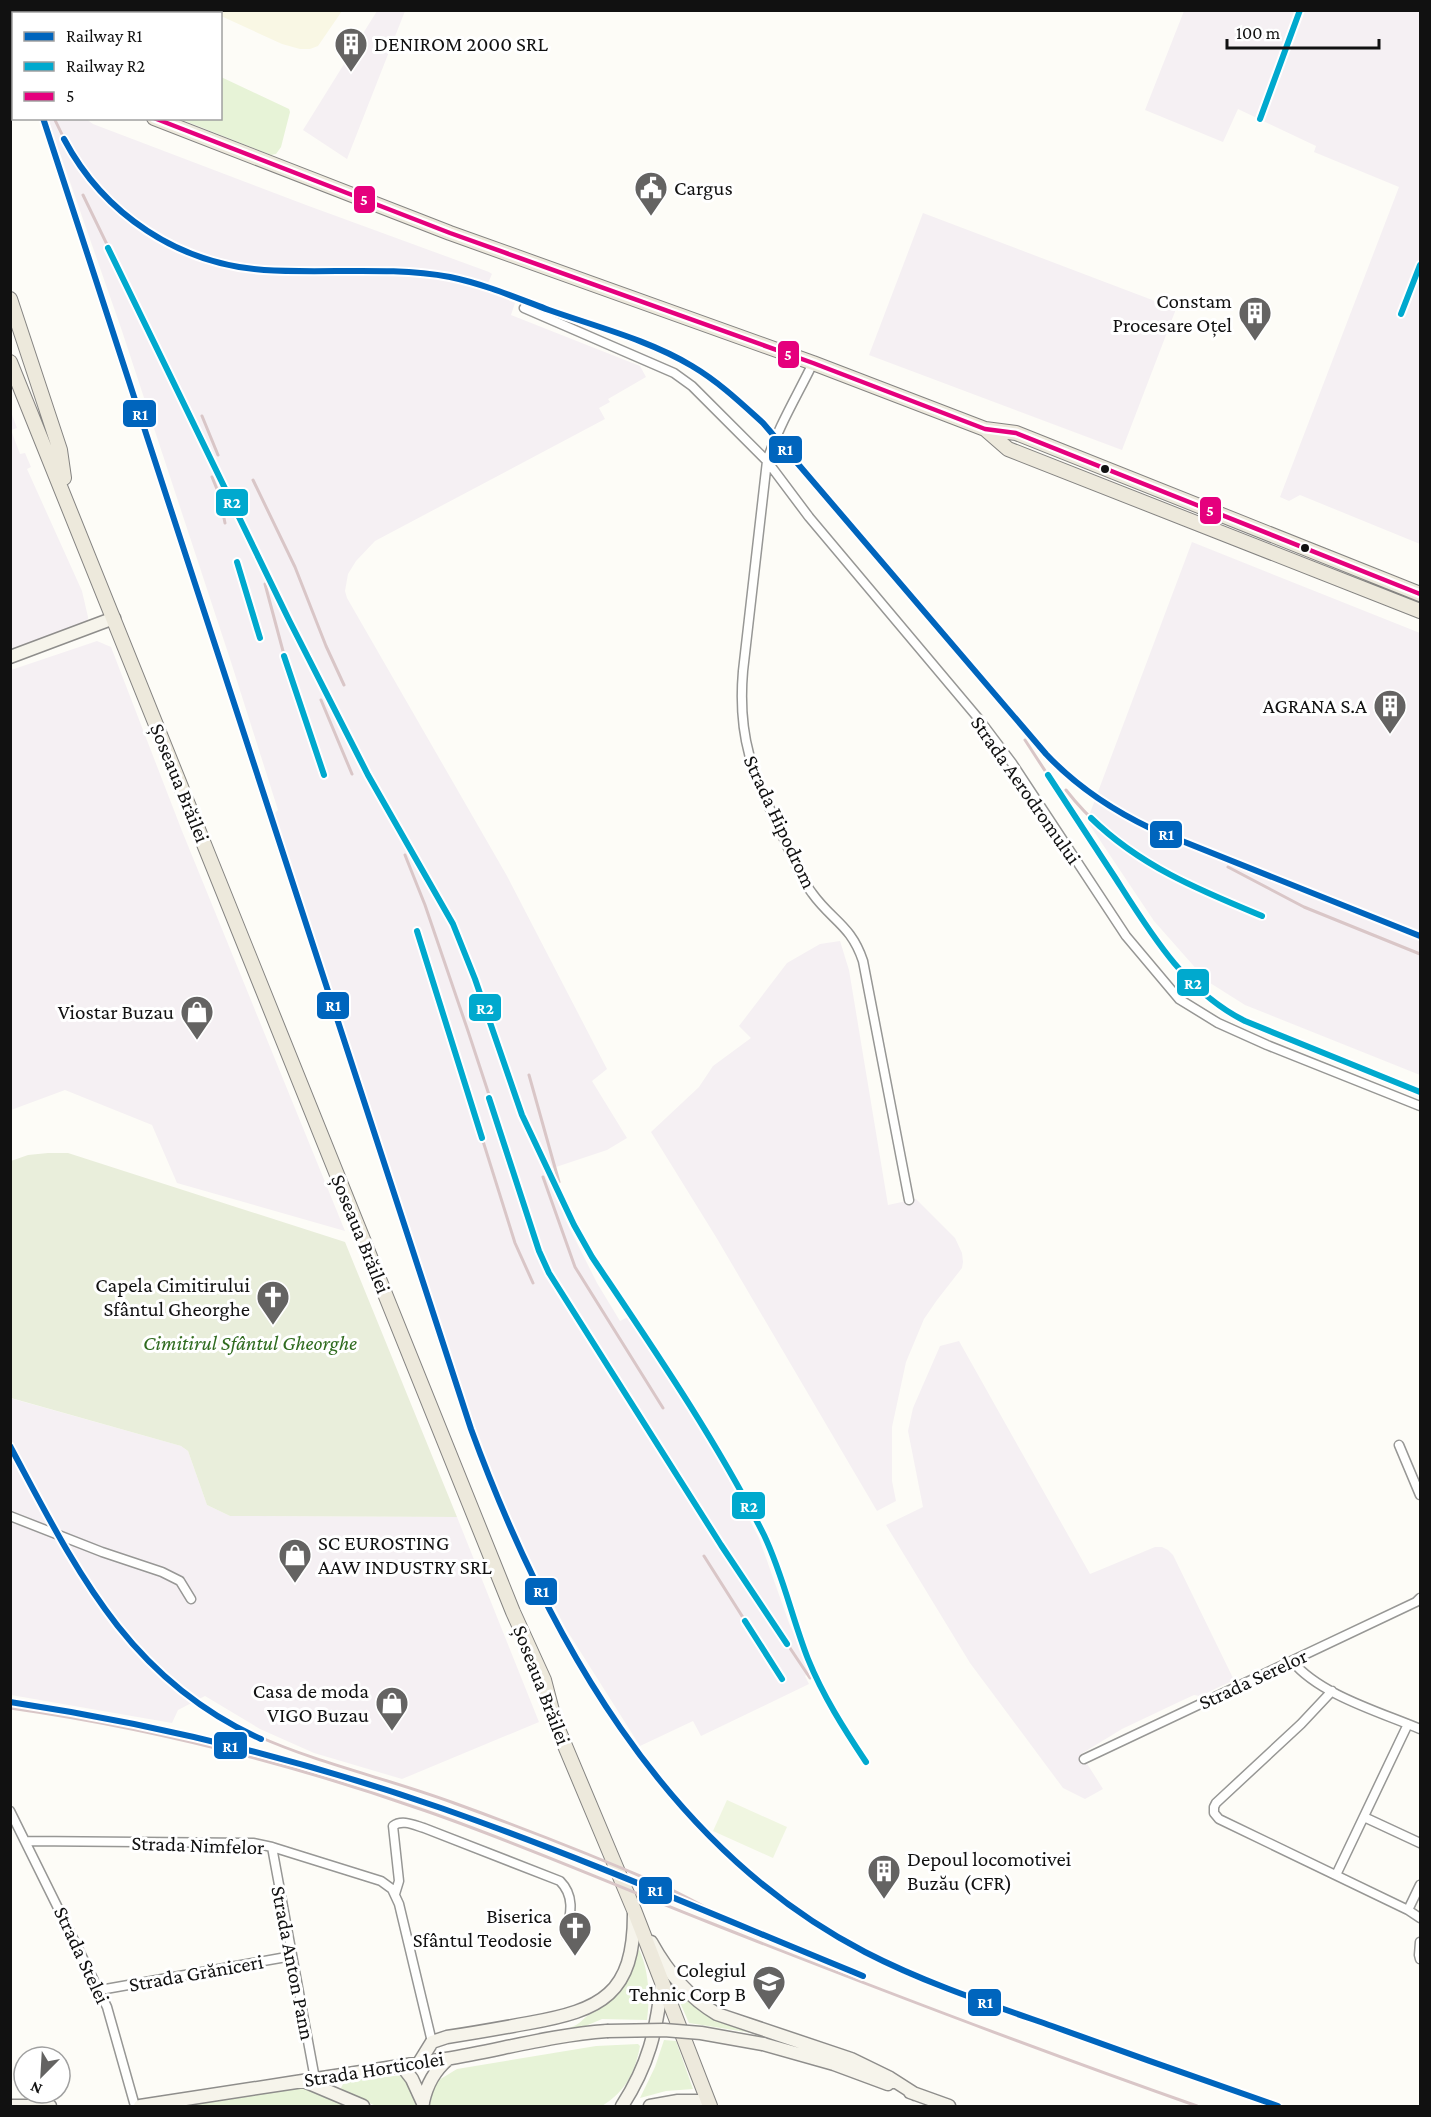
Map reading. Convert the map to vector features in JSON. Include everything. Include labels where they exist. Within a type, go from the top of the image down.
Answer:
[{"type":"main road","points":[[159,120],[450,233],[813,363],[986,429],[1016,433],[1420,594]]},
{"type":"main road","points":[[10,299],[60,450],[64,476],[63,489]]},
{"type":"main road","name":"Șoseaua Brăilei","points":[[10,362],[513,1612],[544,1680],[555,1722],[634,1910],[709,2104]]},
{"type":"main road","points":[[986,429],[1008,449],[1420,611]]},
{"type":"main road","points":[[10,657],[114,618]]},
{"type":"main road","points":[[419,2063],[432,2042],[447,2037],[575,2014],[591,2007],[614,1988],[628,1965],[632,1952],[634,1910]]},
{"type":"main road","points":[[634,1910],[657,1953],[672,1974],[708,2008],[735,2021],[811,2044],[850,2059],[890,2078],[915,2094],[949,2106]]},
{"type":"main road","points":[[622,2106],[645,2065],[653,2042],[662,1981]]},
{"type":"main road","name":"Strada Horticolei","points":[[137,2106],[448,2059],[550,2038],[607,2031],[664,2030],[701,2033],[763,2044],[834,2064],[915,2094]]},
{"type":"main road","points":[[424,2104],[429,2082],[434,2073],[448,2059]]},
{"type":"main road","points":[[402,2066],[412,2079],[424,2104]]},
{"type":"main road","points":[[340,2076],[335,2083],[335,2088],[351,2101]]},
{"type":"main road","points":[[309,2080],[363,2106]]},
{"type":"main road","points":[[650,2106],[678,2101],[709,2104]]},
{"type":"main road","points":[[10,2106],[50,2106]]},
{"type":"street","name":"Strada Aerodromului","points":[[524,308],[662,367],[692,386],[767,461],[809,517],[998,744],[1125,936],[1179,999],[1218,1023],[1267,1045],[1420,1106]]},
{"type":"street","name":"Strada Hipodrom","points":[[813,363],[775,436],[767,461],[740,700],[742,726],[747,755],[801,875],[812,893],[847,928],[859,949],[866,973],[909,1200]]},
{"type":"street","points":[[1399,1445],[1420,1495]]},
{"type":"street","points":[[10,1516],[102,1552],[162,1572],[180,1581],[191,1599]]},
{"type":"street","name":"Strada Serelor","points":[[1084,1759],[1419,1601]]},
{"type":"street","points":[[1292,1661],[1309,1678],[1332,1691],[1420,1729]]},
{"type":"street","points":[[1332,1691],[1301,1724],[1216,1803],[1213,1810],[1219,1820],[1408,1910],[1420,1918]]},
{"type":"street","points":[[1336,1875],[1408,1724]]},
{"type":"street","name":"Strada Stelei","points":[[10,1811],[100,1990],[137,2106]]},
{"type":"street","points":[[1364,1817],[1420,1843]]},
{"type":"street","points":[[432,2042],[395,1894],[399,1881],[393,1826],[403,1822],[424,1828],[560,1881],[566,1886],[571,1904],[566,1936]]},
{"type":"street","name":"Strada Nimfelor","points":[[26,1841],[253,1843],[381,1881],[395,1894]]},
{"type":"street","name":"Strada Anton Pann","points":[[272,1847],[292,1956],[309,2080]]},
{"type":"street","points":[[1408,1910],[1420,1885]]},
{"type":"street","points":[[1420,1942],[1420,1959]]},
{"type":"street","name":"Strada Grăniceri","points":[[100,1990],[292,1956]]},
{"type":"shaded area","points":[[342,10],[318,46],[310,49],[282,44],[222,16],[222,12],[207,11]]},
{"type":"shaded area","points":[[377,11],[405,11],[347,159],[303,130]]},
{"type":"shaded area","points":[[1184,11],[1420,11],[1420,544],[1300,495],[1289,501],[1280,497],[1399,187],[1314,152],[1316,146],[1238,109],[1223,142],[1145,110]]},
{"type":"shaded area","points":[[48,120],[87,120],[306,205],[489,272],[492,274],[485,290],[515,303],[511,315],[640,366],[646,377],[608,399],[610,402],[599,408],[605,419],[375,541],[356,561],[348,574],[345,591],[507,876],[607,1069],[592,1081],[627,1138],[607,1150],[544,1171],[597,1283],[620,1321],[628,1317],[709,1442],[759,1538],[789,1623],[811,1672],[805,1676],[809,1684],[701,1736],[693,1721],[640,1746],[566,1629],[527,1553],[484,1455],[457,1380],[414,1240],[274,814],[278,810],[122,331]]},
{"type":"shaded area","points":[[923,213],[1176,309],[1122,450],[869,355]]},
{"type":"shaded area","points":[[11,412],[17,428],[11,430],[20,454],[25,453],[31,467],[27,469],[82,591],[88,617],[87,630],[10,662]]},
{"type":"shaded area","points":[[1192,542],[1420,633],[1420,1075],[1245,1005],[1207,981],[1154,921],[1087,821]]},
{"type":"shaded area","points":[[97,641],[111,647],[182,831],[345,1231],[177,1183],[152,1125],[65,1090],[11,1110],[11,670]]},
{"type":"shaded area","points":[[840,941],[849,970],[888,1205],[916,1199],[955,1238],[962,1253],[963,1262],[962,1268],[924,1319],[906,1362],[892,1427],[892,1481],[896,1501],[877,1511],[716,1237],[651,1132],[699,1087],[713,1066],[751,1038],[739,1026],[787,963],[820,944]]},
{"type":"shaded area","points":[[959,1341],[1090,1574],[1155,1547],[1168,1550],[1173,1555],[1234,1680],[1200,1696],[1194,1695],[1122,1729],[1081,1754],[1103,1789],[1085,1799],[1063,1788],[970,1663],[886,1525],[923,1507],[908,1431],[913,1408],[940,1346]]},
{"type":"shaded area","points":[[10,1398],[181,1446],[188,1451],[207,1505],[230,1516],[457,1517],[539,1722],[402,1779],[314,1753],[260,1729],[205,1696],[178,1710],[172,1723],[11,1695]]},
{"type":"green space","points":[[27,11],[76,12],[28,12]]},
{"type":"green space","points":[[222,77],[289,109],[281,147],[276,154],[271,155],[183,120],[222,120]]},
{"type":"green space","name":"Cimitirul Sfântul Gheorghe","points":[[68,1153],[345,1242],[457,1517],[230,1516],[207,1505],[188,1451],[181,1446],[11,1398],[11,1161],[28,1155]]},
{"type":"green space","points":[[727,1800],[787,1827],[773,1858],[713,1831]]},
{"type":"green space","points":[[639,1949],[648,1984],[647,2020],[602,2019],[574,2031],[541,2033],[570,2028],[598,2009],[614,1994],[626,1978]]},
{"type":"green space","points":[[676,1987],[684,1993],[778,2037],[689,2023],[675,1991]]},
{"type":"green space","points":[[664,2040],[676,2041],[693,2089],[666,2091],[640,2098],[655,2067]]},
{"type":"green space","points":[[638,2044],[640,2046],[638,2056],[628,2081],[617,2095],[602,2106],[429,2106],[428,2100],[434,2083],[457,2069],[596,2046]]},
{"type":"green space","points":[[403,2075],[416,2106],[376,2106],[341,2088],[349,2081]]},
{"type":"green space","points":[[291,2082],[363,2106],[140,2106]]},
{"type":"railway","points":[[1260,119],[1300,10]]},
{"type":"railway","points":[[10,18],[12,22]]},
{"type":"railway","points":[[44,120],[471,1429],[501,1506],[536,1583],[576,1657],[621,1728],[672,1795],[729,1855],[793,1908],[865,1952],[934,1983],[1278,2106]]},
{"type":"railway","points":[[55,120],[71,150],[90,178],[112,203],[165,242],[196,256],[229,265],[264,270],[380,271],[450,277],[487,287],[640,341],[692,366],[738,400],[763,423],[1046,754],[1083,787],[1109,806],[1152,829],[1420,936]]},
{"type":"railway","points":[[83,195],[290,622],[368,775],[453,924],[475,979],[522,1115],[574,1225],[592,1257],[683,1394],[745,1499],[771,1550],[814,1673],[834,1712],[866,1762]]},
{"type":"railway","points":[[202,416],[218,455]]},
{"type":"railway","points":[[212,477],[219,494],[225,523]]},
{"type":"railway","points":[[253,480],[295,567],[344,685]]},
{"type":"railway","points":[[265,584],[287,666]]},
{"type":"railway","points":[[321,700],[352,774]]},
{"type":"railway","points":[[1025,740],[1148,929],[1190,981],[1216,1003],[1245,1021],[1420,1092]]},
{"type":"railway","points":[[1066,790],[1086,814],[1131,851],[1180,880],[1262,916]]},
{"type":"railway","points":[[405,855],[425,905],[544,1262],[721,1545],[810,1678]]},
{"type":"railway","points":[[1228,867],[1304,907],[1420,954]]},
{"type":"railway","points":[[417,931],[515,1243],[533,1283]]},
{"type":"railway","points":[[529,1075],[559,1182]]},
{"type":"railway","points":[[543,1177],[575,1267],[663,1408]]},
{"type":"railway","points":[[10,1446],[74,1564],[112,1620],[155,1669],[188,1696],[223,1719],[297,1752],[414,1789],[557,1842],[681,1894],[745,1928]]},
{"type":"railway","points":[[704,1556],[782,1679]]},
{"type":"railway","points":[[10,1708],[116,1726],[221,1749],[324,1778],[426,1811],[497,1837],[830,1970],[1197,2106]]},
{"type":"rail line","name":"R2","points":[[1260,119],[1300,10]]},
{"type":"rail line","name":"R1","points":[[44,120],[471,1429],[501,1506],[536,1583],[576,1657],[621,1728],[672,1795],[729,1855],[793,1908],[865,1952],[934,1983],[1278,2106]]},
{"type":"rail line","name":"R1","points":[[64,139],[100,191],[122,212],[147,231],[203,258],[233,266],[264,270],[381,271],[450,277],[488,287],[622,335],[692,366],[721,386],[763,423],[1046,754],[1083,787],[1109,806],[1152,829],[1420,936]]},
{"type":"rail line","name":"R2","points":[[108,248],[290,622],[368,775],[453,924],[475,979],[522,1115],[574,1225],[592,1257],[683,1394],[745,1499],[771,1550],[814,1673],[834,1712],[866,1762]]},
{"type":"rail line","name":"R2","points":[[1401,314],[1420,265]]},
{"type":"rail line","name":"R2","points":[[237,562],[260,638]]},
{"type":"rail line","name":"R2","points":[[284,656],[324,775]]},
{"type":"rail line","name":"R2","points":[[1048,775],[1156,940],[1204,994],[1245,1021],[1420,1092]]},
{"type":"rail line","name":"R2","points":[[1091,818],[1110,835],[1150,863],[1193,886],[1262,916]]},
{"type":"rail line","name":"R2","points":[[417,931],[482,1138]]},
{"type":"rail line","name":"R2","points":[[489,1098],[539,1251],[549,1273],[721,1545],[787,1644]]},
{"type":"rail line","name":"R1","points":[[10,1446],[83,1576],[110,1615],[140,1652],[174,1685],[214,1714],[261,1739]]},
{"type":"rail line","name":"R2","points":[[745,1621],[782,1679]]},
{"type":"rail line","name":"R1","points":[[10,1702],[119,1721],[228,1745],[389,1791],[548,1847],[863,1976]]},
{"type":"transit line","name":"5","points":[[159,120],[450,233],[813,363],[985,429],[1016,433],[1420,594]]},
{"type":"place","name":"DENIROM 2000 SRL","points":[[351,73]]},
{"type":"place","name":"Cargus","points":[[651,217]]},
{"type":"place","name":"Constam Procesare Oțel","points":[[1255,342]]},
{"type":"place","name":"AGRANA S.A","points":[[1390,735]]},
{"type":"place","name":"Viostar Buzau","points":[[197,1041]]},
{"type":"place","name":"Capela Cimitirului Sfântul Gheorghe","points":[[273,1326]]},
{"type":"place","name":"SC EUROSTING AAW INDUSTRY SRL","points":[[295,1584]]},
{"type":"place","name":"Casa de moda VIGO Buzau","points":[[392,1732]]},
{"type":"place","name":"Depoul locomotivei Buzău (CFR)","points":[[884,1900]]},
{"type":"place","name":"Biserica Sfântul Teodosie","points":[[575,1957]]},
{"type":"place","name":"Colegiul Tehnic Corp B","points":[[769,2011]]}]
